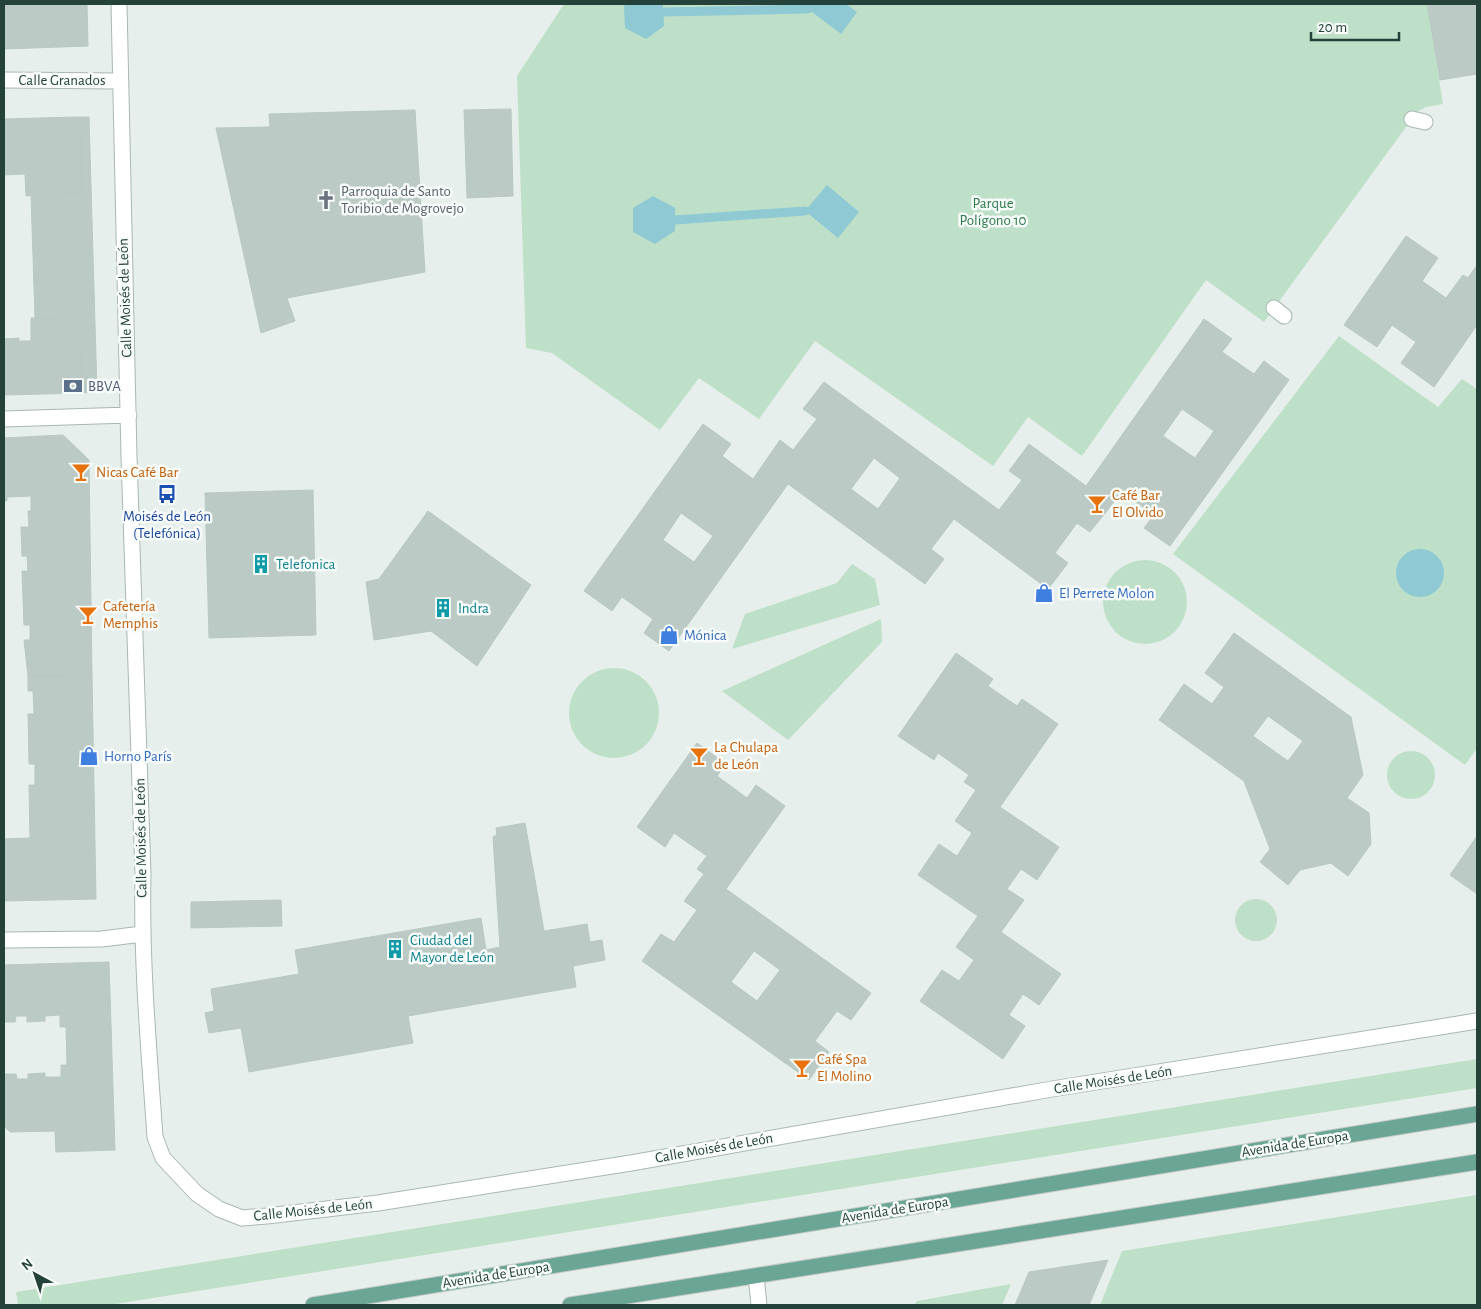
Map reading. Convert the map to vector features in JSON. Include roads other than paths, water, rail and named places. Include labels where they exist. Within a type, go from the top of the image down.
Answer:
[{"type":"main road","name":"Avenida de Europa","points":[[313,1305],[1477,1114]]},
{"type":"main road","points":[[570,1305],[1477,1162]]},
{"type":"street","name":"Calle Moisés de León","points":[[119,4],[143,875],[142,934],[155,1137],[163,1158],[197,1194],[219,1209],[242,1218],[378,1203],[621,1164],[1052,1089],[1477,1021]]},
{"type":"street","name":"Calle Granados","points":[[4,80],[120,81]]},
{"type":"street","points":[[4,418],[129,415]]},
{"type":"street","points":[[4,940],[102,939],[142,934]]},
{"type":"street","points":[[756,1276],[760,1305]]},
{"type":"water","points":[[627,4],[663,4],[664,26],[646,39],[625,28],[624,6]]},
{"type":"water","points":[[811,4],[846,4],[857,12],[841,34],[808,9]]},
{"type":"water","points":[[827,185],[859,212],[838,238],[805,211]]},
{"type":"water","points":[[653,196],[675,208],[675,231],[655,244],[633,232],[633,208]]},
{"type":"water","points":[[1415,549],[1425,549],[1434,553],[1440,559],[1444,573],[1440,587],[1434,593],[1425,597],[1415,597],[1406,593],[1400,587],[1396,578],[1396,568],[1400,559],[1406,553]]},
{"type":"waterway","points":[[664,12],[808,9]]},
{"type":"waterway","points":[[675,220],[805,211]]},
{"type":"place","name":"Parroquia de Santo Toribio de Mogrovejo","points":[[326,200]]},
{"type":"place","name":"BBVA","points":[[73,386]]},
{"type":"place","name":"Nicas Café Bar","points":[[81,472]]},
{"type":"place","name":"Moisés de León (Telefónica)","points":[[167,494]]},
{"type":"place","name":"Café Bar El Olvido","points":[[1097,504]]},
{"type":"place","name":"Telefonica","points":[[261,564]]},
{"type":"place","name":"El Perrete Molon","points":[[1044,593]]},
{"type":"place","name":"Indra","points":[[443,608]]},
{"type":"place","name":"Cafetería Memphis","points":[[88,615]]},
{"type":"place","name":"Mónica","points":[[669,635]]},
{"type":"place","name":"Horno París","points":[[89,756]]},
{"type":"place","name":"La Chulapa de León","points":[[699,756]]},
{"type":"place","name":"Ciudad del Mayor de León","points":[[395,949]]},
{"type":"place","name":"Café Spa El Molino","points":[[802,1068]]},
{"type":"park label","name":"Parque Polígono 10","points":[[993,212]]}]
